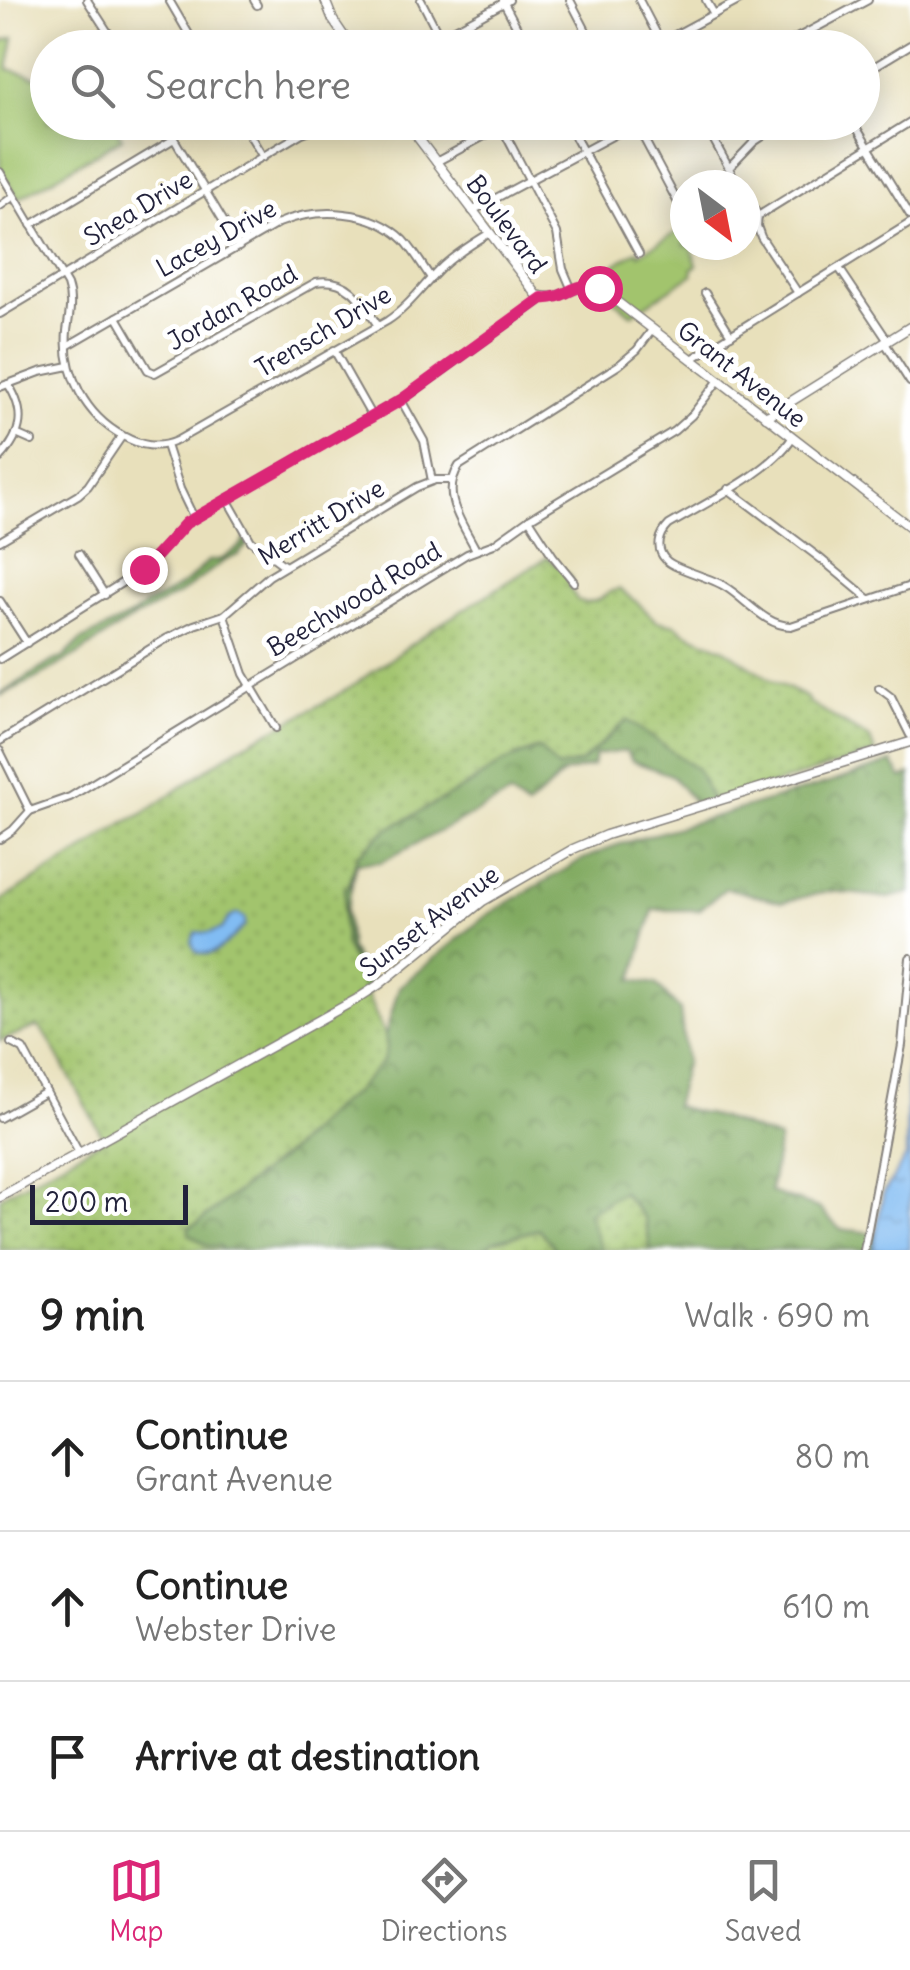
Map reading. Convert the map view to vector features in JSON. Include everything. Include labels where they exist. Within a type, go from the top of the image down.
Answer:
[{"type":"street","points":[[87,0],[106,30]]},
{"type":"street","points":[[169,0],[186,30]]},
{"type":"street","points":[[324,0],[340,30]]},
{"type":"street","points":[[422,0],[437,30]]},
{"type":"street","points":[[570,0],[586,30]]},
{"type":"street","points":[[639,0],[655,30]]},
{"type":"street","points":[[706,0],[714,14]]},
{"type":"street","points":[[688,30],[740,0]]},
{"type":"street","points":[[811,30],[868,0]]},
{"type":"street","points":[[454,30],[505,1],[519,30]]},
{"type":"street","points":[[880,63],[910,45]]},
{"type":"street","points":[[880,140],[910,122]]},
{"type":"street","points":[[31,225],[172,140]]},
{"type":"street","points":[[175,140],[239,246]]},
{"type":"street","points":[[253,140],[263,156]]},
{"type":"street","name":"Shea Drive","points":[[0,314],[290,140]]},
{"type":"street","name":"Boulevard","points":[[419,140],[532,291],[542,298]]},
{"type":"street","points":[[435,162],[474,140]]},
{"type":"street","points":[[508,140],[557,232],[563,269],[572,290]]},
{"type":"street","points":[[577,140],[639,254]]},
{"type":"street","points":[[472,211],[605,140]]},
{"type":"street","points":[[645,140],[670,188]]},
{"type":"street","points":[[713,140],[728,168],[757,140]]},
{"type":"street","points":[[864,140],[910,215]]},
{"type":"street","points":[[760,214],[880,140]]},
{"type":"street","points":[[0,172],[62,276],[71,301],[67,346],[76,386],[108,427],[143,445],[166,445],[194,518]]},
{"type":"street","points":[[0,206],[14,196]]},
{"type":"street","name":"Lacey Drive","points":[[67,346],[290,218],[324,212],[348,214],[384,226],[398,235],[431,278]]},
{"type":"street","points":[[692,360],[910,224]]},
{"type":"street","name":"Trensch Drive","points":[[166,445],[378,326],[405,307],[460,252],[488,234]]},
{"type":"street","points":[[760,234],[798,293]]},
{"type":"street","points":[[838,268],[910,382]]},
{"type":"street","name":"Jordan Road","points":[[117,317],[148,370],[155,373],[316,282],[336,282],[350,288],[378,326]]},
{"type":"street","name":"Grant Avenue","points":[[542,298],[556,298],[582,285],[599,288],[910,527]]},
{"type":"street","points":[[705,293],[731,335]]},
{"type":"street","points":[[0,659],[152,562],[179,529],[194,518],[401,400],[542,298]]},
{"type":"street","points":[[766,417],[910,327]]},
{"type":"street","points":[[476,550],[452,503],[450,489],[464,461],[618,365],[652,330]]},
{"type":"street","points":[[334,350],[372,417]]},
{"type":"street","points":[[0,458],[16,434],[20,410],[18,399],[4,385],[70,366]]},
{"type":"street","name":"Beechwood Road","points":[[0,840],[30,811],[70,797],[476,550],[494,544],[674,431],[720,380]]},
{"type":"street","points":[[401,400],[424,441],[432,481]]},
{"type":"street","points":[[16,434],[32,441]]},
{"type":"street","points":[[0,540],[78,495],[122,436]]},
{"type":"street","points":[[792,438],[773,462],[664,529],[660,549],[668,562],[716,581],[773,623],[783,626],[910,586]]},
{"type":"street","name":"Merritt Drive","points":[[0,741],[166,639],[224,615],[255,586],[285,566],[416,487],[452,480]]},
{"type":"street","points":[[728,489],[870,600]]},
{"type":"street","points":[[227,499],[251,541],[285,566]]},
{"type":"street","points":[[530,519],[574,582]]},
{"type":"street","points":[[79,554],[104,595]]},
{"type":"street","points":[[0,601],[27,642]]},
{"type":"street","points":[[224,615],[239,663],[276,728]]},
{"type":"street","points":[[879,688],[891,697],[910,738]]},
{"type":"street","name":"Sunset Avenue","points":[[0,1197],[367,993],[474,906],[573,849],[606,835],[830,768],[910,738]]},
{"type":"street","points":[[0,752],[30,811]]},
{"type":"street","points":[[864,1250],[902,1045],[910,958]]},
{"type":"street","points":[[11,1043],[23,1050],[79,1153]]},
{"type":"street","points":[[0,1118],[46,1092]]},
{"type":"green space","points":[[14,38],[8,69],[30,75],[30,140],[119,140],[18,199],[0,169],[0,42]]},
{"type":"green space","points":[[670,236],[670,260],[696,260],[697,265],[692,275],[632,314],[599,288],[582,285],[637,251],[639,254]]},
{"type":"green space","points":[[248,536],[249,543],[238,555],[181,593],[0,696],[63,658],[80,641],[189,580],[208,561],[222,559]]},
{"type":"green space","points":[[548,557],[571,578],[569,587],[578,601],[598,600],[619,589],[656,621],[676,625],[725,649],[774,682],[806,697],[870,739],[875,753],[713,803],[708,793],[627,720],[581,763],[557,768],[538,748],[502,763],[357,856],[343,908],[346,947],[385,1036],[383,1061],[292,1149],[189,1227],[190,1234],[223,1250],[0,1250],[0,1197],[104,1139],[38,1026],[0,1041],[0,901],[143,814],[237,748],[351,687],[434,628]]},
{"type":"green space","points":[[627,720],[697,769],[713,803],[698,807],[671,775],[632,761],[626,751],[595,755],[593,766],[564,773],[527,808],[510,795],[381,862],[357,863],[346,911],[350,949],[374,988],[367,997],[346,947],[343,921],[345,888],[349,886],[357,856],[386,830],[502,763],[539,748],[557,768],[581,763]]},
{"type":"green space","points":[[892,762],[902,778],[910,774],[910,893],[888,898],[831,891],[782,902],[726,888],[699,910],[653,910],[633,980],[656,984],[680,1010],[686,1061],[674,1106],[779,1139],[770,1192],[819,1208],[840,1229],[875,1233],[873,1250],[651,1250],[645,1219],[622,1192],[588,1213],[601,1250],[556,1250],[539,1229],[492,1242],[487,1250],[223,1250],[189,1234],[189,1227],[292,1149],[354,1093],[383,1061],[385,1036],[399,987],[487,915],[583,859],[617,845]]},
{"type":"green space","points":[[622,1192],[645,1219],[651,1250],[601,1250],[587,1213]]},
{"type":"green space","points":[[539,1229],[556,1250],[487,1250],[491,1242]]},
{"type":"water","points":[[237,914],[245,918],[245,925],[221,947],[207,954],[194,948],[196,932],[222,929]]},
{"type":"water","points":[[910,1053],[910,1250],[873,1250],[883,1194],[906,1157]]},
{"type":"route","points":[[144,569],[186,523],[401,400],[542,298],[556,298],[582,285],[599,288]]}]
